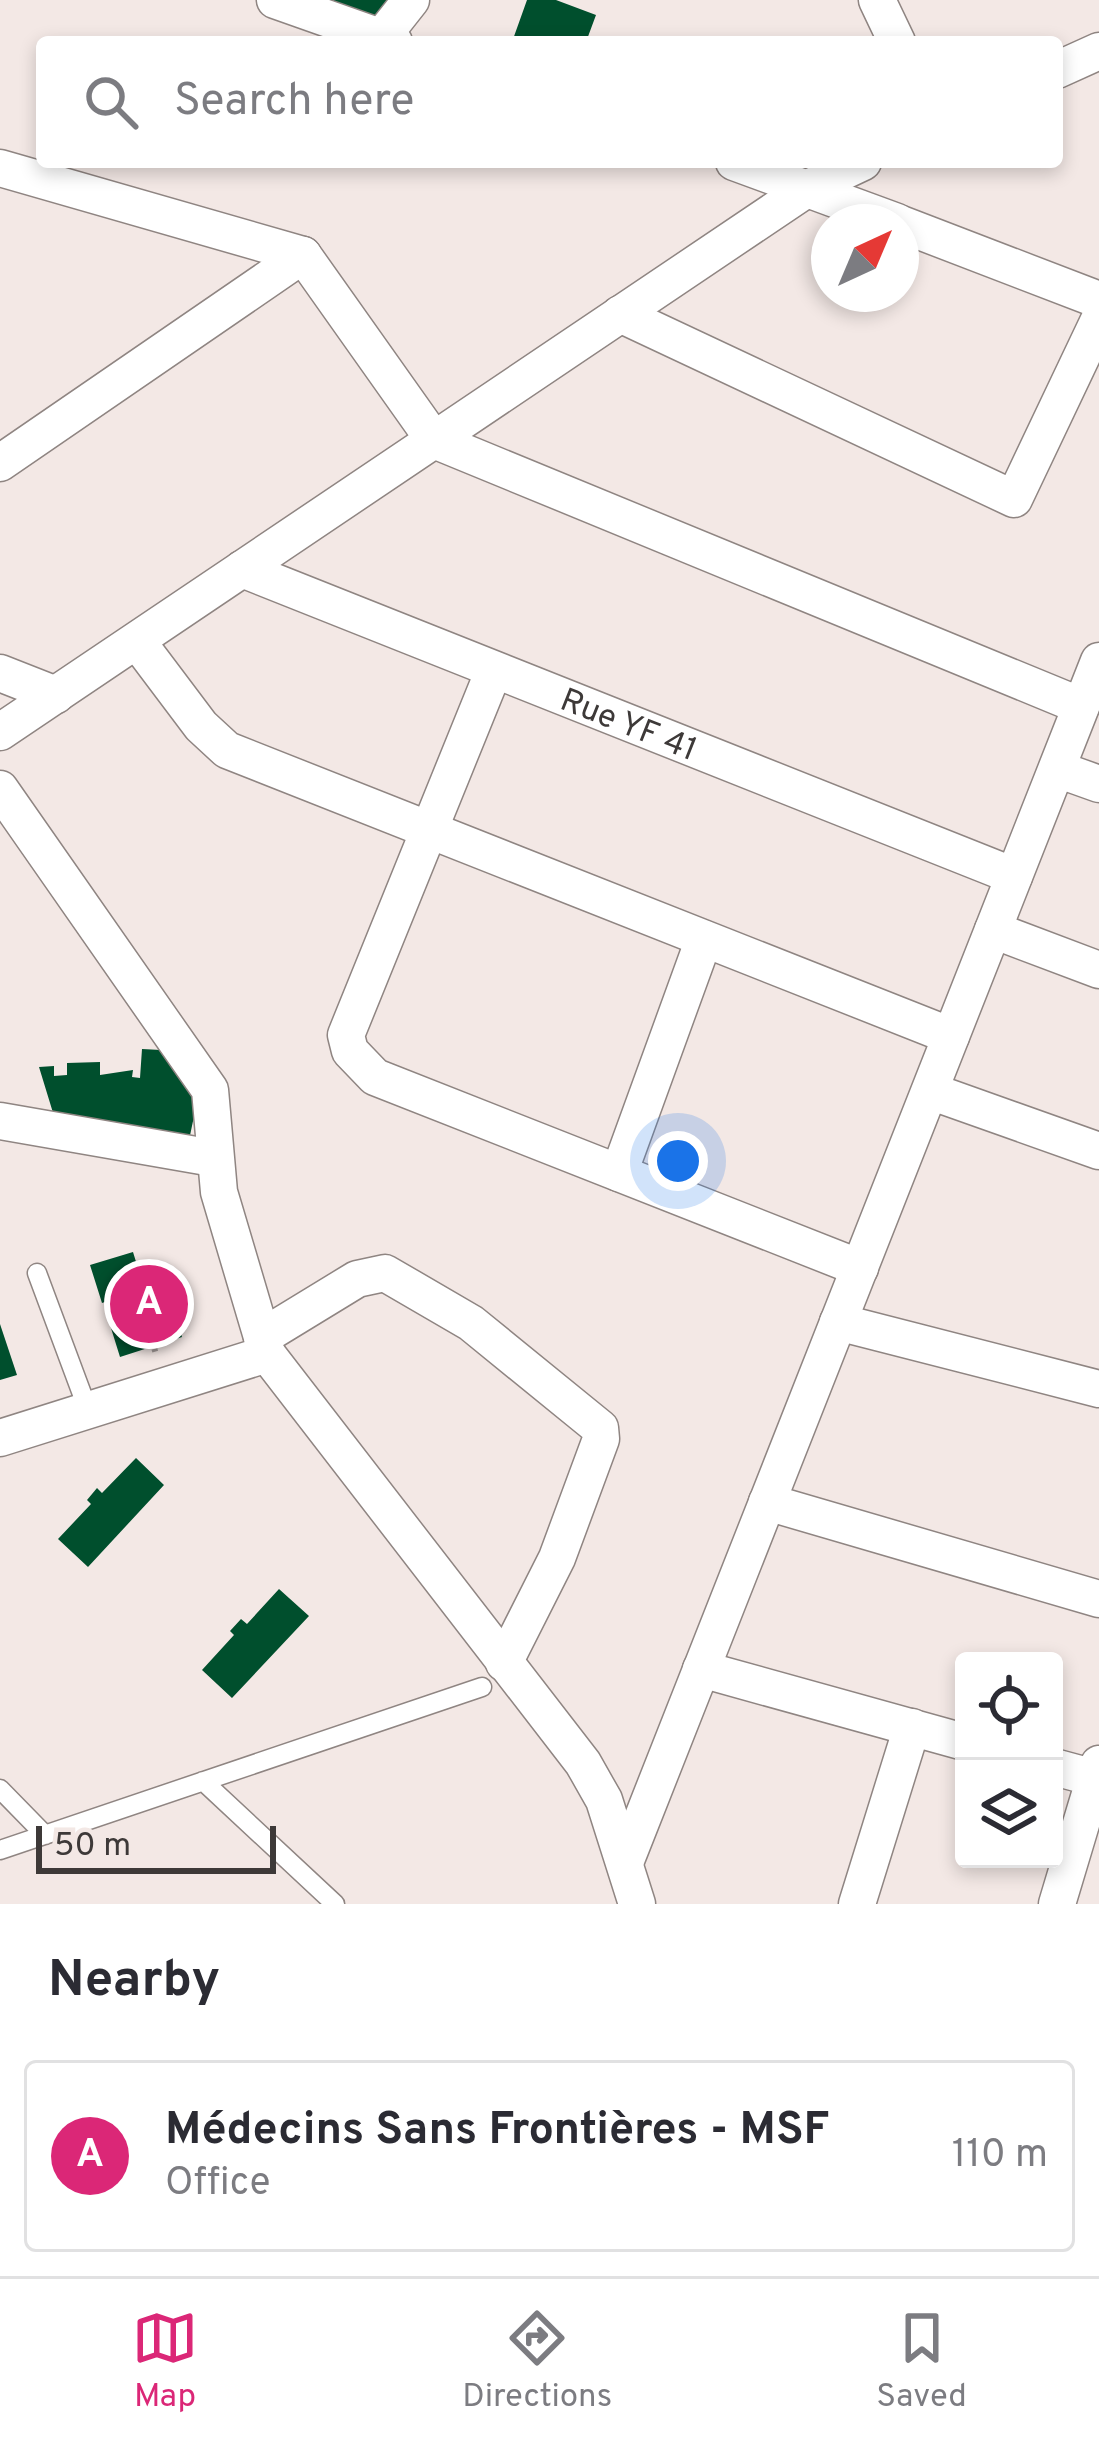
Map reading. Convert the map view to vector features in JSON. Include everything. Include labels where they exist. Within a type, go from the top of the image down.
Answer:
[{"type":"street","points":[[275,0],[377,36]]},
{"type":"street","points":[[390,36],[411,0]]},
{"type":"street","points":[[877,0],[894,36]]},
{"type":"street","points":[[1063,67],[1099,50]]},
{"type":"street","points":[[0,167],[302,255],[434,440],[1081,706]]},
{"type":"street","points":[[751,168],[850,204]]},
{"type":"street","points":[[0,733],[808,188],[850,168]]},
{"type":"street","points":[[919,231],[1099,299]]},
{"type":"street","points":[[0,463],[302,255]]},
{"type":"street","points":[[620,314],[1015,499],[1099,320]]},
{"type":"street","name":"Rue YF 41","points":[[242,569],[1014,876]]},
{"type":"street","points":[[137,640],[201,726],[227,750],[951,1036]]},
{"type":"street","points":[[626,1860],[1099,662]]},
{"type":"street","points":[[494,670],[346,1035],[350,1051],[375,1076],[860,1268]]},
{"type":"street","points":[[0,673],[56,695]]},
{"type":"street","points":[[1057,769],[1099,784]]},
{"type":"street","points":[[0,789],[210,1090],[213,1158],[264,1345],[493,1675],[583,1763],[604,1800],[638,1904]]},
{"type":"street","points":[[993,930],[1099,970]]},
{"type":"street","points":[[619,1173],[704,939]]},
{"type":"street","points":[[930,1091],[1099,1151]]},
{"type":"street","points":[[0,1121],[213,1158]]},
{"type":"street","points":[[0,1438],[264,1345],[357,1279],[385,1274],[471,1323],[600,1428],[601,1439],[557,1558],[493,1675]]},
{"type":"street","points":[[838,1322],[1099,1389]]},
{"type":"street","points":[[767,1502],[1099,1598]]},
{"type":"street","points":[[701,1669],[955,1739]]},
{"type":"street","points":[[857,1904],[912,1727]]},
{"type":"street","points":[[1057,1904],[1097,1771],[1063,1768]]},
{"type":"lane","points":[[37,1273],[88,1410]]},
{"type":"lane","points":[[0,1850],[493,1675]]},
{"type":"lane","points":[[202,1781],[335,1904]]},
{"type":"lane","points":[[0,1789],[45,1834]]},
{"type":"building","points":[[331,0],[395,0],[378,29]]},
{"type":"building","points":[[527,0],[556,0],[596,15],[588,36],[514,36]]},
{"type":"building","points":[[142,1049],[161,1050],[197,1102],[188,1145],[54,1116],[39,1067],[54,1066],[54,1076],[67,1075],[67,1063],[100,1062],[100,1075],[133,1070],[132,1077],[140,1078]]},
{"type":"building","points":[[133,1252],[137,1265],[150,1260],[156,1279],[163,1277],[182,1337],[120,1357],[106,1312],[125,1306],[122,1296],[102,1303],[90,1265]]},
{"type":"building","points":[[0,1324],[17,1375],[0,1380]]},
{"type":"building","points":[[136,1458],[164,1485],[88,1567],[58,1539],[91,1504],[87,1500],[97,1488],[102,1493]]},
{"type":"building","points":[[279,1589],[309,1616],[232,1698],[202,1670],[234,1635],[230,1631],[241,1619],[247,1624]]},
{"type":"place","name":"Médecins Sans Frontières - MSF","points":[[149,1304]]}]
